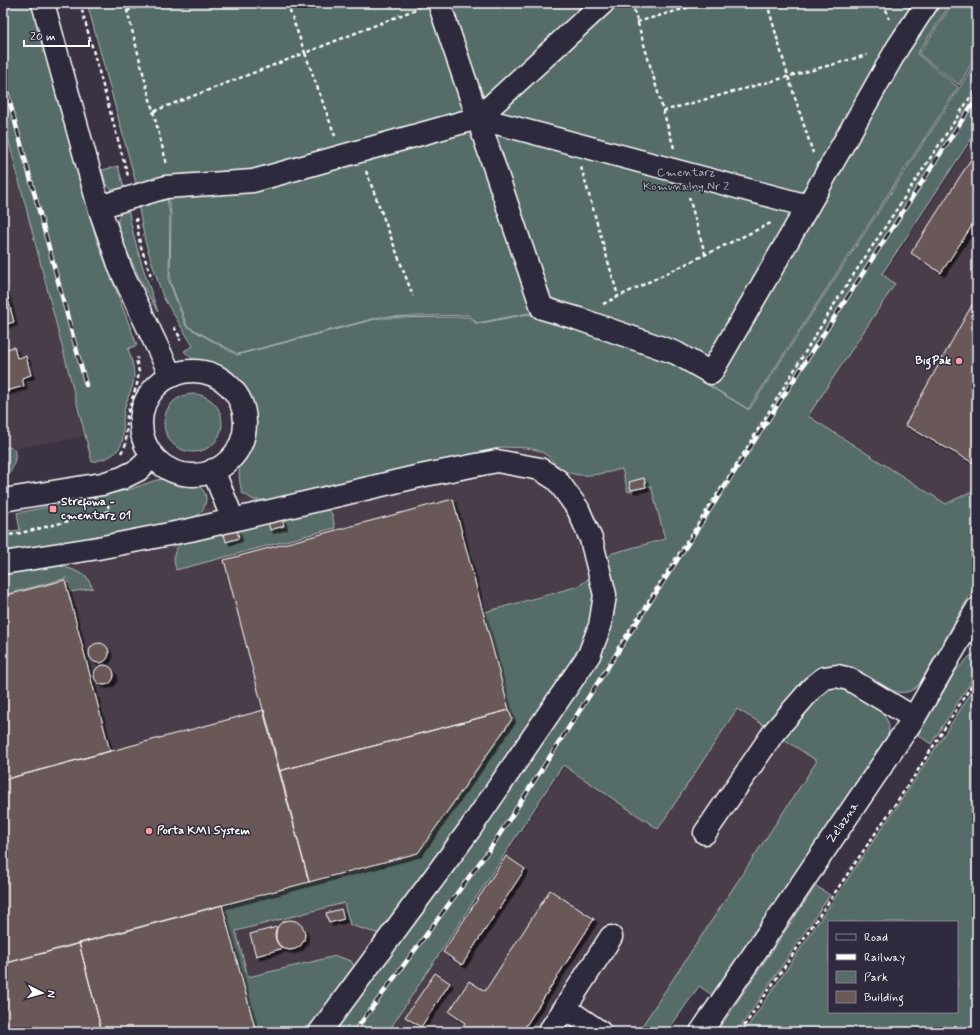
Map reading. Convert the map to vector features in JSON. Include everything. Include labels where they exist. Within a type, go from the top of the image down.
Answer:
[{"type":"street","points":[[43,3],[99,207],[121,270],[171,376]]},
{"type":"street","points":[[99,207],[172,186],[253,181],[478,118],[603,3]]},
{"type":"street","points":[[432,4],[478,118],[542,308],[576,318],[676,353],[711,373],[898,47],[927,3]]},
{"type":"street","points":[[478,118],[808,206]]},
{"type":"street","points":[[184,371],[202,371],[219,377],[233,389],[242,404],[245,422],[242,440],[233,456],[219,468],[202,474],[184,474],[167,468],[153,456],[144,441],[141,423],[144,405],[153,389],[171,376],[184,371]]},
{"type":"street","points":[[3,500],[102,484],[122,478],[138,470],[153,456]]},
{"type":"street","points":[[3,563],[98,548],[190,530],[420,476],[497,461],[540,469],[557,480],[578,509],[591,539],[605,595],[600,626],[589,655],[470,829],[320,1032]]},
{"type":"street","points":[[213,470],[232,520]]},
{"type":"street","name":"Żelazna","points":[[701,1032],[914,718],[975,616]]},
{"type":"street","points":[[705,833],[774,732],[813,687],[824,678],[837,676],[849,679],[914,718]]},
{"type":"street","points":[[549,1032],[611,937]]},
{"type":"street","points":[[565,1008],[600,1032]]},
{"type":"path","points":[[80,3],[130,184],[140,244],[154,286]]},
{"type":"path","points":[[125,3],[154,111],[172,186]]},
{"type":"path","points":[[127,11],[146,3]]},
{"type":"path","points":[[287,3],[305,53],[413,296]]},
{"type":"path","points":[[632,3],[705,254]]},
{"type":"path","points":[[637,22],[704,3]]},
{"type":"path","points":[[767,3],[788,76],[822,180]]},
{"type":"path","points":[[663,111],[898,47],[884,3]]},
{"type":"path","points":[[154,111],[432,4]]},
{"type":"path","points":[[615,651],[743,454],[837,300],[977,87]]},
{"type":"path","points":[[574,144],[618,296]]},
{"type":"path","points":[[576,318],[618,296],[773,222]]},
{"type":"path","points":[[116,458],[121,454],[126,444],[127,416],[137,384],[139,372],[136,359],[159,351],[181,339],[174,326]]},
{"type":"path","points":[[3,536],[21,533],[109,511]]},
{"type":"path","points":[[740,1032],[912,778],[977,677]]},
{"type":"shaded area","points":[[3,122],[84,436],[3,450]]},
{"type":"shaded area","points":[[977,133],[977,504],[931,523],[785,427]]},
{"type":"shaded area","points":[[525,437],[706,490],[334,1032],[3,1032],[3,544],[186,512],[416,458]]},
{"type":"shaded area","points":[[735,509],[882,665],[640,1032],[389,1032]]},
{"type":"green space","points":[[3,3],[31,3],[96,238],[137,345],[128,349],[134,376],[133,385],[124,411],[123,438],[121,445],[112,455],[92,462],[3,119]]},
{"type":"green space","name":"Cmentarz Komunalny Nr 2","points":[[87,3],[951,3],[917,54],[958,87],[748,409],[672,363],[529,313],[477,323],[469,315],[380,317],[238,354],[187,326],[170,281],[171,213],[166,187],[137,187]]},
{"type":"green space","points":[[953,3],[977,3],[977,54],[959,85],[919,54]]},
{"type":"green space","points":[[977,58],[977,130],[882,274],[895,284],[808,416],[946,504],[970,492],[977,496],[977,583],[920,683],[913,690],[897,692],[888,689],[853,669],[837,665],[769,728],[737,709],[658,829],[563,765],[388,1032],[332,1032],[604,640],[613,619],[615,597],[608,557],[613,553],[665,539],[651,486],[628,492],[622,469],[594,475],[574,474],[561,469],[541,451],[525,448],[503,447],[270,500],[254,500],[242,493],[239,469],[248,453],[254,426],[254,417],[249,399],[245,391],[230,376],[220,370],[195,360],[184,351],[193,346],[163,297],[145,241],[138,204],[166,195],[170,214],[169,281],[186,326],[237,355],[380,318],[469,317],[477,324],[528,314],[672,363],[749,410],[960,87]]},
{"type":"green space","points":[[118,166],[125,191],[119,192],[109,187],[102,170]]},
{"type":"green space","points":[[128,208],[137,247],[158,312],[135,269],[119,230],[119,217],[123,211]]},
{"type":"green space","points":[[193,394],[204,396],[217,407],[220,412],[222,423],[220,434],[209,447],[204,450],[193,452],[182,450],[169,439],[166,434],[164,423],[166,412],[177,399],[182,396]]},
{"type":"green space","points":[[9,447],[14,449],[15,461],[9,474],[3,480],[3,448]]},
{"type":"green space","points":[[167,479],[190,482],[202,489],[206,496],[203,510],[192,518],[176,522],[3,555],[3,532],[20,530],[17,513],[128,490],[156,480]]},
{"type":"green space","points":[[323,509],[329,510],[332,514],[335,528],[176,570],[174,554],[183,541]]},
{"type":"green space","points":[[51,563],[71,569],[86,576],[93,588],[71,592],[67,578],[3,595],[3,570]]},
{"type":"green space","points":[[593,575],[597,595],[583,649],[383,935],[350,925],[344,903],[236,931],[248,977],[336,956],[351,961],[357,971],[311,1032],[257,1032],[225,907],[419,855],[513,719],[485,612],[579,586]]},
{"type":"green space","points":[[977,654],[977,669],[969,685],[931,744],[918,735],[955,672],[970,656]]},
{"type":"green space","points":[[977,684],[977,1032],[744,1032],[916,778]]},
{"type":"green space","points":[[838,687],[852,693],[876,708],[887,720],[889,727],[888,736],[712,995],[699,986],[667,1032],[638,1032],[817,761],[782,738],[820,693],[828,688]]},
{"type":"green space","points":[[816,886],[830,895],[737,1032],[717,1032]]},
{"type":"building","points":[[977,150],[977,218],[941,273],[911,253]]},
{"type":"building","points":[[3,280],[14,322],[3,325]]},
{"type":"building","name":"BigPak","points":[[977,296],[977,465],[905,425]]},
{"type":"building","points":[[14,347],[17,358],[26,356],[31,375],[22,378],[24,386],[3,392],[3,350]]},
{"type":"building","points":[[644,478],[646,487],[631,490],[629,482]]},
{"type":"building","points":[[453,499],[509,710],[279,771],[224,560]]},
{"type":"building","points":[[282,519],[284,526],[270,530],[268,522]]},
{"type":"building","points":[[237,530],[239,538],[226,542],[224,534]]},
{"type":"building","points":[[65,580],[110,751],[3,780],[3,596]]},
{"type":"building","points":[[95,643],[103,643],[109,649],[109,657],[103,663],[95,663],[89,657],[89,649]]},
{"type":"building","points":[[100,665],[108,665],[114,671],[114,679],[108,685],[100,685],[94,679],[94,671]]},
{"type":"building","name":"Porta KMI System","points":[[264,710],[309,882],[3,964],[3,780]]},
{"type":"building","points":[[509,710],[512,719],[418,853],[309,882],[279,771]]},
{"type":"building","points":[[506,856],[525,869],[462,965],[443,952]]},
{"type":"building","points":[[550,890],[594,919],[522,1032],[459,1032],[465,1023],[449,1012],[469,981],[485,991]]},
{"type":"building","points":[[222,905],[256,1032],[102,1032],[79,943]]},
{"type":"building","points":[[341,909],[344,919],[329,923],[326,913]]},
{"type":"building","points":[[290,920],[296,921],[304,929],[304,941],[296,949],[290,950],[284,949],[276,941],[275,935],[276,929],[284,921]]},
{"type":"building","points":[[277,927],[276,939],[279,945],[284,948],[256,956],[250,934]]},
{"type":"building","points":[[79,943],[102,1032],[3,1032],[3,964]]},
{"type":"building","points":[[435,973],[450,983],[421,1027],[405,1017]]},
{"type":"railway","points":[[3,77],[86,385]]},
{"type":"railway","points":[[354,1032],[492,846],[977,97]]},
{"type":"place","name":"BigPak","points":[[959,361]]},
{"type":"place","name":"Strefowa - cmentarz 01","points":[[53,509]]},
{"type":"place","name":"Porta KMI System","points":[[149,831]]}]
